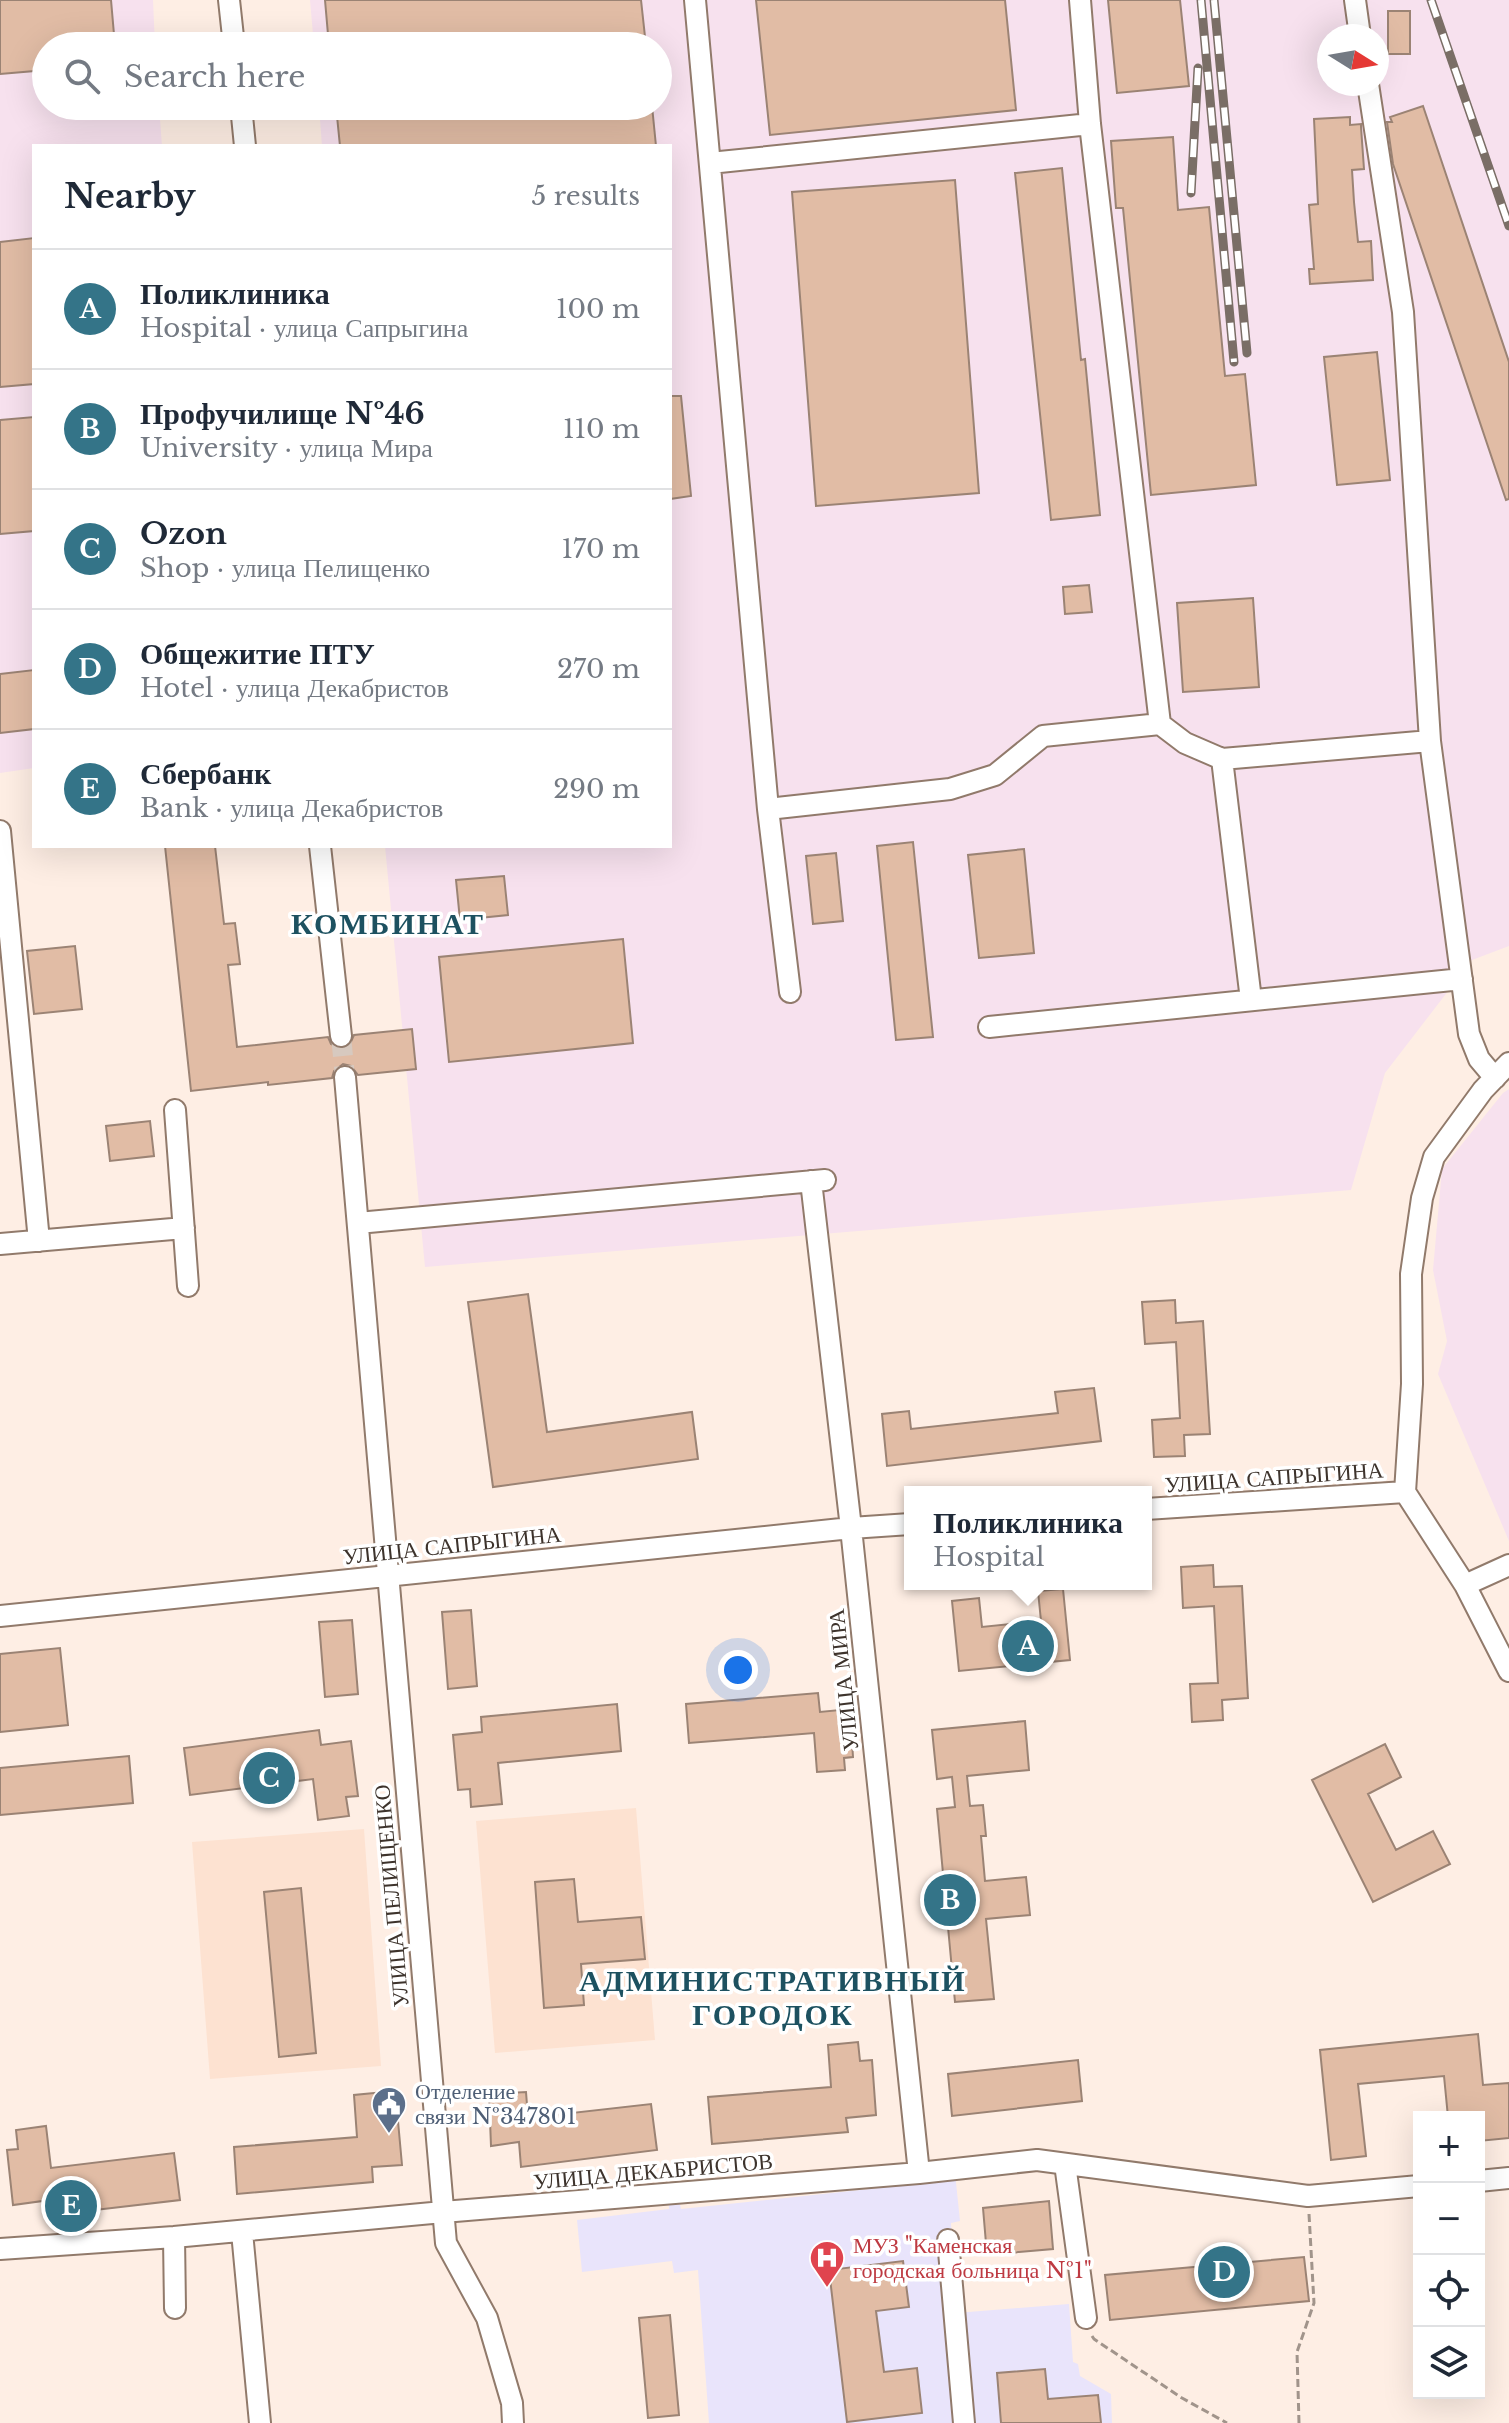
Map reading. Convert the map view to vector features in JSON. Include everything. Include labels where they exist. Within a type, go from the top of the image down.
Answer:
[{"type":"street","points":[[229,0],[232,32]]},
{"type":"street","points":[[695,0],[768,809],[790,992]]},
{"type":"street","points":[[1080,0],[1090,124],[1160,724]]},
{"type":"street","points":[[1355,0],[1358,24]]},
{"type":"street","points":[[1370,96],[1403,312],[1430,741],[1469,1034],[1479,1059],[1502,1070],[1434,1157],[1422,1198],[1411,1274],[1412,1384],[1405,1492],[1465,1585],[1509,1671]]},
{"type":"street","points":[[242,120],[245,144]]},
{"type":"street","points":[[710,163],[1090,124]]},
{"type":"street","points":[[768,809],[950,789],[995,775],[1043,736],[1160,724],[1185,743],[1222,759],[1430,741]]},
{"type":"street","points":[[1222,759],[1251,1000]]},
{"type":"street","points":[[0,831],[39,1241]]},
{"type":"street","points":[[320,848],[341,1036]]},
{"type":"street","points":[[989,1027],[1462,979]]},
{"type":"street","name":"УЛИЦА ПЕЛИЩЕНКО","points":[[345,1077],[446,2243],[487,2318],[512,2403],[513,2423]]},
{"type":"street","points":[[175,1110],[188,1286]]},
{"type":"street","name":"УЛИЦА МИРА","points":[[358,1223],[818,1181],[919,2173]]},
{"type":"street","points":[[0,1244],[184,1228]]},
{"type":"street","name":"УЛИЦА САПРЫГИНА","points":[[1152,1509],[1405,1492]]},
{"type":"street","name":"УЛИЦА САПРЫГИНА","points":[[0,1616],[904,1524]]},
{"type":"street","points":[[1465,1585],[1509,1565]]},
{"type":"street","name":"УЛИЦА ДЕКАБРИСТОВ","points":[[0,2249],[242,2232],[1037,2160],[1308,2196],[1413,2187]]},
{"type":"street","points":[[1065,2164],[1086,2318]]},
{"type":"street","points":[[1485,2180],[1509,2178]]},
{"type":"street","points":[[242,2232],[260,2423]]},
{"type":"street","points":[[174,2237],[175,2308]]},
{"type":"street","points":[[948,2240],[964,2423]]},
{"type":"path","points":[[1299,2423],[1297,2352],[1314,2303],[1308,2196]]},
{"type":"path","points":[[1086,2318],[1094,2339],[1182,2398],[1227,2423]]},
{"type":"shaded area","points":[[0,0],[153,0],[154,32],[32,32],[32,120],[160,120],[162,144],[32,144],[32,768],[0,773]]},
{"type":"shaded area","points":[[310,0],[1509,0],[1509,946],[1472,960],[1385,1073],[1351,1190],[425,1267],[385,848],[672,848],[672,144],[322,144],[320,120],[672,120],[672,32],[313,32]]},
{"type":"shaded area","points":[[1509,1089],[1509,1541],[1438,1374],[1447,1341],[1433,1270],[1442,1169]]},
{"type":"shaded area","points":[[636,1808],[655,2040],[495,2053],[476,1821]]},
{"type":"shaded area","points":[[364,1829],[381,2066],[210,2079],[192,1842]]},
{"type":"shaded area","name":"МУЗ \"Каменская городская больница №1\"","points":[[955,2173],[960,2221],[951,2223],[956,2313],[1069,2304],[1073,2362],[1078,2364],[1080,2376],[1111,2394],[1112,2423],[709,2423],[698,2270],[674,2273],[672,2261],[582,2272],[577,2220],[669,2209],[669,2202],[679,2200],[681,2209],[926,2183],[927,2174]]},
{"type":"building","points":[[0,0],[111,0],[114,32],[32,32],[32,71],[0,74]]},
{"type":"building","points":[[325,0],[641,0],[644,32],[328,32]]},
{"type":"building","points":[[756,0],[1005,0],[1016,110],[770,135]]},
{"type":"building","points":[[1108,0],[1180,0],[1189,86],[1117,93]]},
{"type":"building","points":[[1388,11],[1410,11],[1410,54],[1389,54]]},
{"type":"building","points":[[1423,106],[1509,362],[1509,499],[1506,500],[1393,164],[1387,122],[1392,122],[1390,117]]},
{"type":"building","points":[[1350,117],[1350,125],[1361,124],[1364,169],[1352,170],[1354,202],[1358,242],[1371,241],[1373,280],[1310,284],[1309,269],[1314,269],[1309,205],[1318,204],[1314,119]]},
{"type":"building","points":[[337,120],[653,120],[656,144],[340,144]]},
{"type":"building","points":[[1173,137],[1178,210],[1209,207],[1225,376],[1245,374],[1256,485],[1151,495],[1123,208],[1116,208],[1111,141]]},
{"type":"building","points":[[1062,168],[1100,515],[1051,520],[1015,173]]},
{"type":"building","points":[[955,180],[979,493],[816,506],[792,192]]},
{"type":"building","points":[[32,238],[32,384],[0,387],[0,242]]},
{"type":"building","points":[[1377,352],[1390,480],[1337,485],[1324,357]]},
{"type":"building","points":[[672,396],[681,396],[691,496],[672,499]]},
{"type":"building","points":[[32,417],[32,531],[0,534],[0,420]]},
{"type":"building","points":[[1089,585],[1092,612],[1065,614],[1063,587]]},
{"type":"building","points":[[1253,598],[1259,687],[1183,692],[1177,603]]},
{"type":"building","points":[[32,670],[32,729],[0,733],[0,674]]},
{"type":"building","points":[[913,842],[933,1037],[896,1040],[877,846]]},
{"type":"building","points":[[165,848],[215,848],[224,924],[235,923],[240,964],[228,965],[237,1047],[328,1037],[331,1044],[342,1049],[349,1046],[354,1035],[412,1029],[416,1069],[358,1075],[351,1066],[343,1064],[334,1071],[332,1078],[191,1091]]},
{"type":"building","points":[[1024,849],[1034,953],[979,958],[968,855]]},
{"type":"building","points":[[836,853],[843,921],[813,924],[806,856]]},
{"type":"building","points":[[504,876],[508,915],[460,920],[456,880]]},
{"type":"building","points":[[623,939],[633,1043],[449,1062],[439,957]]},
{"type":"building","points":[[75,946],[82,1009],[34,1014],[27,951]]},
{"type":"building","points":[[150,1121],[154,1156],[110,1161],[106,1126]]},
{"type":"building","points":[[528,1294],[547,1432],[692,1412],[698,1459],[493,1487],[468,1302]]},
{"type":"building","points":[[1175,1300],[1176,1323],[1203,1321],[1210,1434],[1184,1435],[1185,1456],[1154,1457],[1152,1420],[1180,1418],[1176,1342],[1145,1344],[1142,1302]]},
{"type":"building","points":[[1094,1388],[1101,1441],[887,1466],[882,1414],[909,1411],[911,1429],[1058,1413],[1055,1392]]},
{"type":"building","points":[[1213,1565],[1214,1587],[1242,1586],[1248,1698],[1222,1700],[1223,1720],[1192,1722],[1190,1684],[1218,1683],[1214,1606],[1183,1608],[1181,1567]]},
{"type":"building","points":[[1063,1590],[1070,1660],[959,1671],[952,1601],[979,1598],[982,1627],[1041,1621],[1038,1591]]},
{"type":"building","points":[[471,1610],[477,1686],[448,1689],[442,1612]]},
{"type":"building","points":[[352,1620],[358,1694],[325,1697],[319,1622]]},
{"type":"building","points":[[60,1648],[68,1725],[0,1732],[0,1654]]},
{"type":"building","points":[[818,1693],[820,1712],[850,1709],[853,1757],[844,1758],[845,1770],[817,1772],[814,1733],[689,1743],[686,1704]]},
{"type":"building","points":[[617,1704],[621,1751],[498,1763],[502,1804],[471,1807],[470,1789],[458,1790],[453,1735],[482,1732],[481,1717]]},
{"type":"building","points":[[1025,1721],[1029,1770],[967,1776],[970,1806],[983,1805],[986,1836],[981,1836],[985,1881],[1026,1877],[1030,1915],[986,1919],[994,1999],[955,2002],[937,1809],[955,1807],[952,1777],[937,1779],[932,1730]]},
{"type":"building","points":[[319,1730],[321,1745],[351,1741],[358,1796],[346,1797],[349,1816],[318,1820],[313,1779],[190,1795],[184,1748]]},
{"type":"building","points":[[1385,1744],[1401,1777],[1368,1794],[1396,1850],[1433,1831],[1450,1864],[1373,1902],[1312,1780]]},
{"type":"building","points":[[129,1756],[133,1803],[0,1815],[0,1768]]},
{"type":"building","points":[[574,1879],[578,1922],[641,1917],[645,1959],[581,1964],[584,2005],[544,2008],[535,1882]]},
{"type":"building","points":[[301,1888],[316,2053],[279,2057],[264,1892]]},
{"type":"building","points":[[1478,2034],[1483,2085],[1509,2083],[1509,2138],[1485,2140],[1485,2111],[1447,2111],[1444,2076],[1358,2084],[1366,2156],[1331,2160],[1320,2050]]},
{"type":"building","points":[[858,2042],[860,2061],[872,2060],[876,2115],[846,2118],[848,2132],[712,2144],[708,2097],[831,2087],[828,2045]]},
{"type":"building","points":[[1078,2060],[1082,2101],[952,2116],[948,2074]]},
{"type":"building","points":[[384,2092],[386,2111],[397,2110],[402,2165],[372,2167],[373,2182],[237,2194],[234,2147],[357,2137],[354,2095]]},
{"type":"building","points":[[526,2092],[528,2118],[651,2104],[657,2150],[521,2167],[519,2142],[491,2146],[489,2094]]},
{"type":"building","points":[[46,2126],[51,2168],[174,2153],[180,2200],[44,2216],[43,2201],[13,2205],[7,2150],[18,2149],[16,2130]]},
{"type":"building","points":[[1049,2201],[1053,2249],[987,2255],[983,2208]]},
{"type":"building","points":[[1304,2257],[1309,2301],[1110,2320],[1105,2275]]},
{"type":"building","points":[[903,2261],[909,2307],[876,2311],[884,2372],[917,2368],[922,2413],[847,2422],[829,2270]]},
{"type":"building","points":[[670,2315],[679,2415],[648,2418],[639,2318]]},
{"type":"building","points":[[1045,2369],[1048,2399],[1098,2395],[1101,2423],[1001,2423],[997,2373]]},
{"type":"tunnel","points":[[341,1036],[345,1077]]},
{"type":"railway","points":[[1201,0],[1234,362]]},
{"type":"railway","points":[[1214,0],[1247,353]]},
{"type":"railway","points":[[1431,0],[1509,226]]},
{"type":"railway","points":[[1191,193],[1198,68]]},
{"type":"place","name":"Поликлиника","points":[[1028,1646]]},
{"type":"place","name":"Ozon","points":[[269,1778]]},
{"type":"place","name":"Профучилище №46","points":[[950,1900]]},
{"type":"place","name":"Отделение связи №347801","points":[[389,2135]]},
{"type":"place","name":"Сбербанк","points":[[71,2206]]},
{"type":"place","name":"Общежитие ПТУ","points":[[1224,2272]]},
{"type":"place","name":"МУЗ \"Каменская городская больница №1\"","points":[[827,2289]]},
{"type":"district","name":"КОМБИНАТ","points":[[388,924]]},
{"type":"district","name":"АДМИНИСТРАТИВНЫЙ ГОРОДОК","points":[[773,1998]]}]
